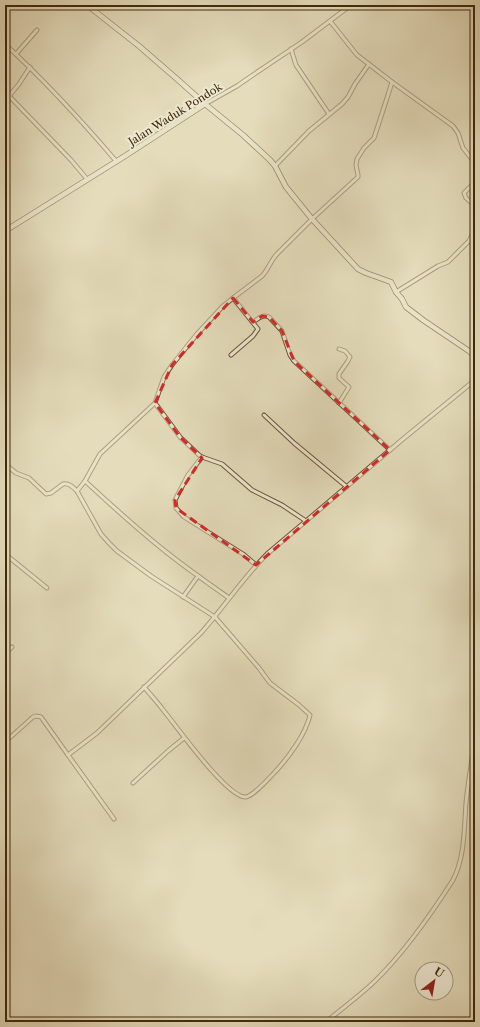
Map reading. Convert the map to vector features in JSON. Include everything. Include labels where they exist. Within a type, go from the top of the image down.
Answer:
[{"type":"street","points":[[88,5],[243,135],[275,166],[286,187],[312,219],[358,269],[391,282],[406,307],[469,351],[475,357]]},
{"type":"street","name":"Jalan Waduk Pondok","points":[[5,231],[205,104],[237,86],[351,5]]},
{"type":"street","points":[[330,21],[348,45],[369,64],[453,126],[458,133],[463,148],[475,163]]},
{"type":"street","points":[[16,54],[37,30]]},
{"type":"street","points":[[5,44],[61,98],[116,161]]},
{"type":"street","points":[[291,49],[296,65],[329,114]]},
{"type":"street","points":[[275,166],[308,131],[342,104],[369,64]]},
{"type":"street","points":[[5,101],[19,84],[30,67]]},
{"type":"street","points":[[77,491],[85,481],[100,454],[155,403],[162,382],[172,365],[197,334],[222,307],[262,276],[273,258],[312,219],[358,177],[356,159],[374,138],[392,82]]},
{"type":"street","points":[[9,96],[88,179]]},
{"type":"street","points":[[475,182],[464,193],[466,198],[475,206]]},
{"type":"street","points":[[396,292],[438,266],[448,262],[469,241],[475,229]]},
{"type":"street","points":[[231,355],[257,331],[257,328],[253,322],[233,298]]},
{"type":"street","points":[[253,322],[262,316],[268,317],[282,331],[290,355],[294,361],[390,450]]},
{"type":"street","points":[[339,349],[347,353],[350,357],[339,374],[339,378],[349,387],[339,403]]},
{"type":"street","points":[[68,755],[97,733],[178,656],[215,617],[256,565],[267,554],[475,380]]},
{"type":"street","points":[[155,403],[180,437],[202,457],[222,464],[252,490],[282,505],[306,521]]},
{"type":"street","points":[[264,415],[294,443],[347,487]]},
{"type":"street","points":[[202,457],[188,475],[175,500],[176,508],[184,516],[243,554],[256,565]]},
{"type":"street","points":[[5,464],[16,473],[28,478],[46,494],[51,493],[65,483],[72,486],[77,491],[101,534],[117,551],[151,576],[215,617],[270,683],[308,713],[310,718],[298,742],[279,767],[261,787],[247,797],[242,796],[222,782],[184,738],[164,710],[144,687]]},
{"type":"street","points":[[85,481],[164,551],[230,598]]},
{"type":"street","points":[[5,554],[47,588]]},
{"type":"street","points":[[183,597],[198,576]]},
{"type":"street","points":[[5,653],[12,647]]},
{"type":"street","points":[[5,742],[33,717],[41,717],[114,819]]},
{"type":"street","points":[[133,783],[184,738]]},
{"type":"street","points":[[328,1022],[327,1021],[383,973],[421,928],[456,875],[463,843],[469,778],[475,738]]},
{"type":"highlighted area","points":[[233,298],[253,322],[262,316],[269,317],[282,331],[294,361],[390,450],[256,565],[176,508],[175,500],[202,458],[180,437],[155,403],[172,365]]}]
